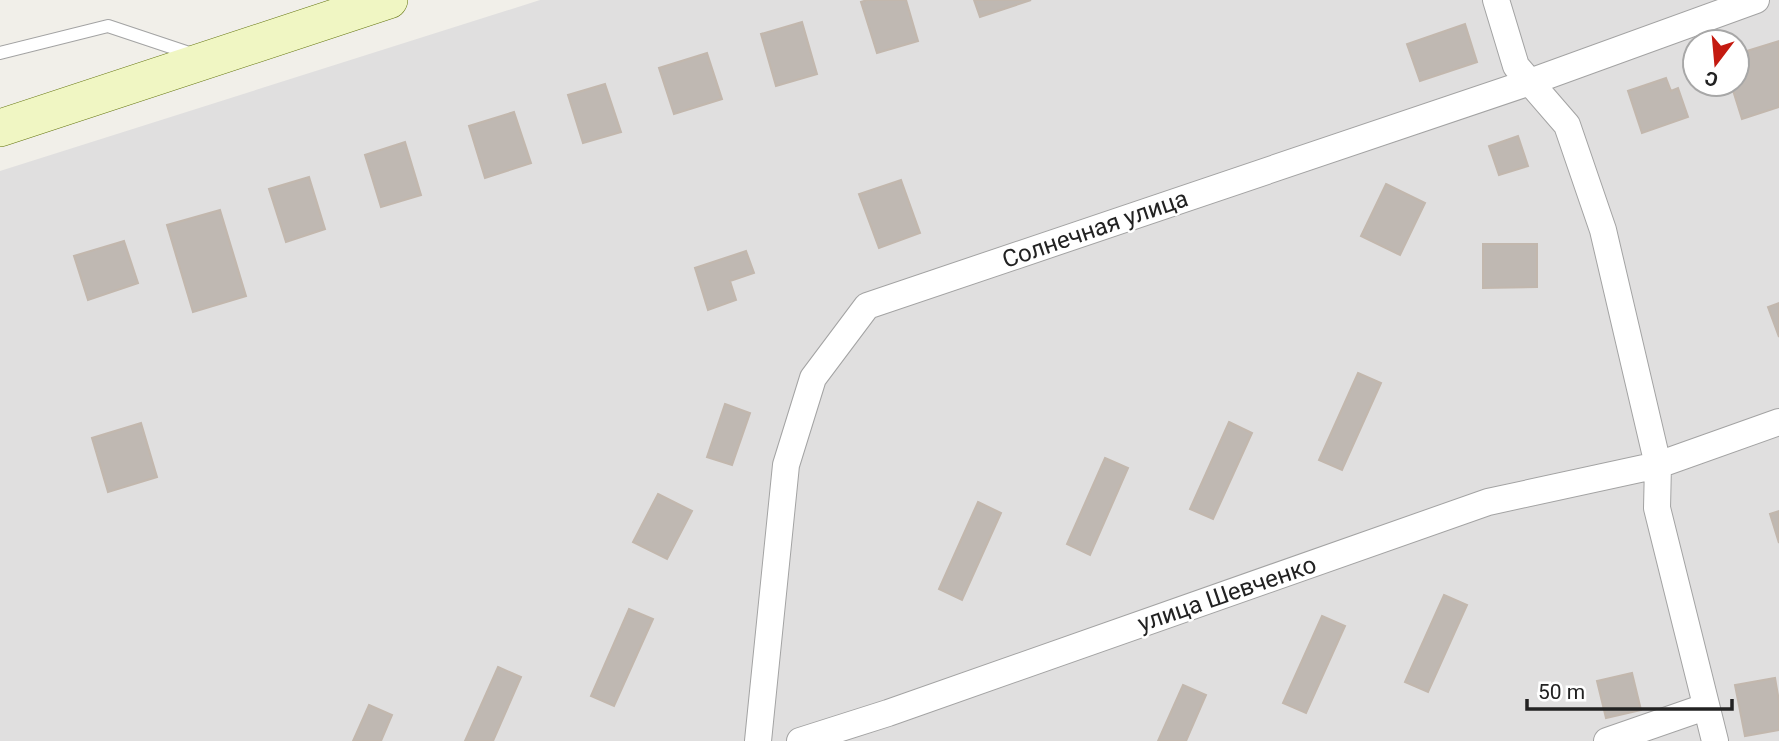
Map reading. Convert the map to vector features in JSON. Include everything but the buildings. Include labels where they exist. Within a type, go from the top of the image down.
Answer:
[{"type":"main road","points":[[0,128],[389,0]]},
{"type":"street","points":[[1496,0],[1516,66],[1567,125],[1599,217],[1658,465],[1657,509],[1714,741]]},
{"type":"street","name":"Солнечная улица","points":[[758,741],[786,465],[813,378],[867,306],[1530,82],[1756,0]]},
{"type":"street","name":"улица Шевченко","points":[[800,741],[888,713],[1488,502],[1658,465],[1779,422]]},
{"type":"street","points":[[1607,741],[1705,707]]},
{"type":"lane","points":[[0,53],[108,26],[209,59]]},
{"type":"shaded area","points":[[540,0],[1779,0],[1779,741],[0,741],[0,171]]}]
